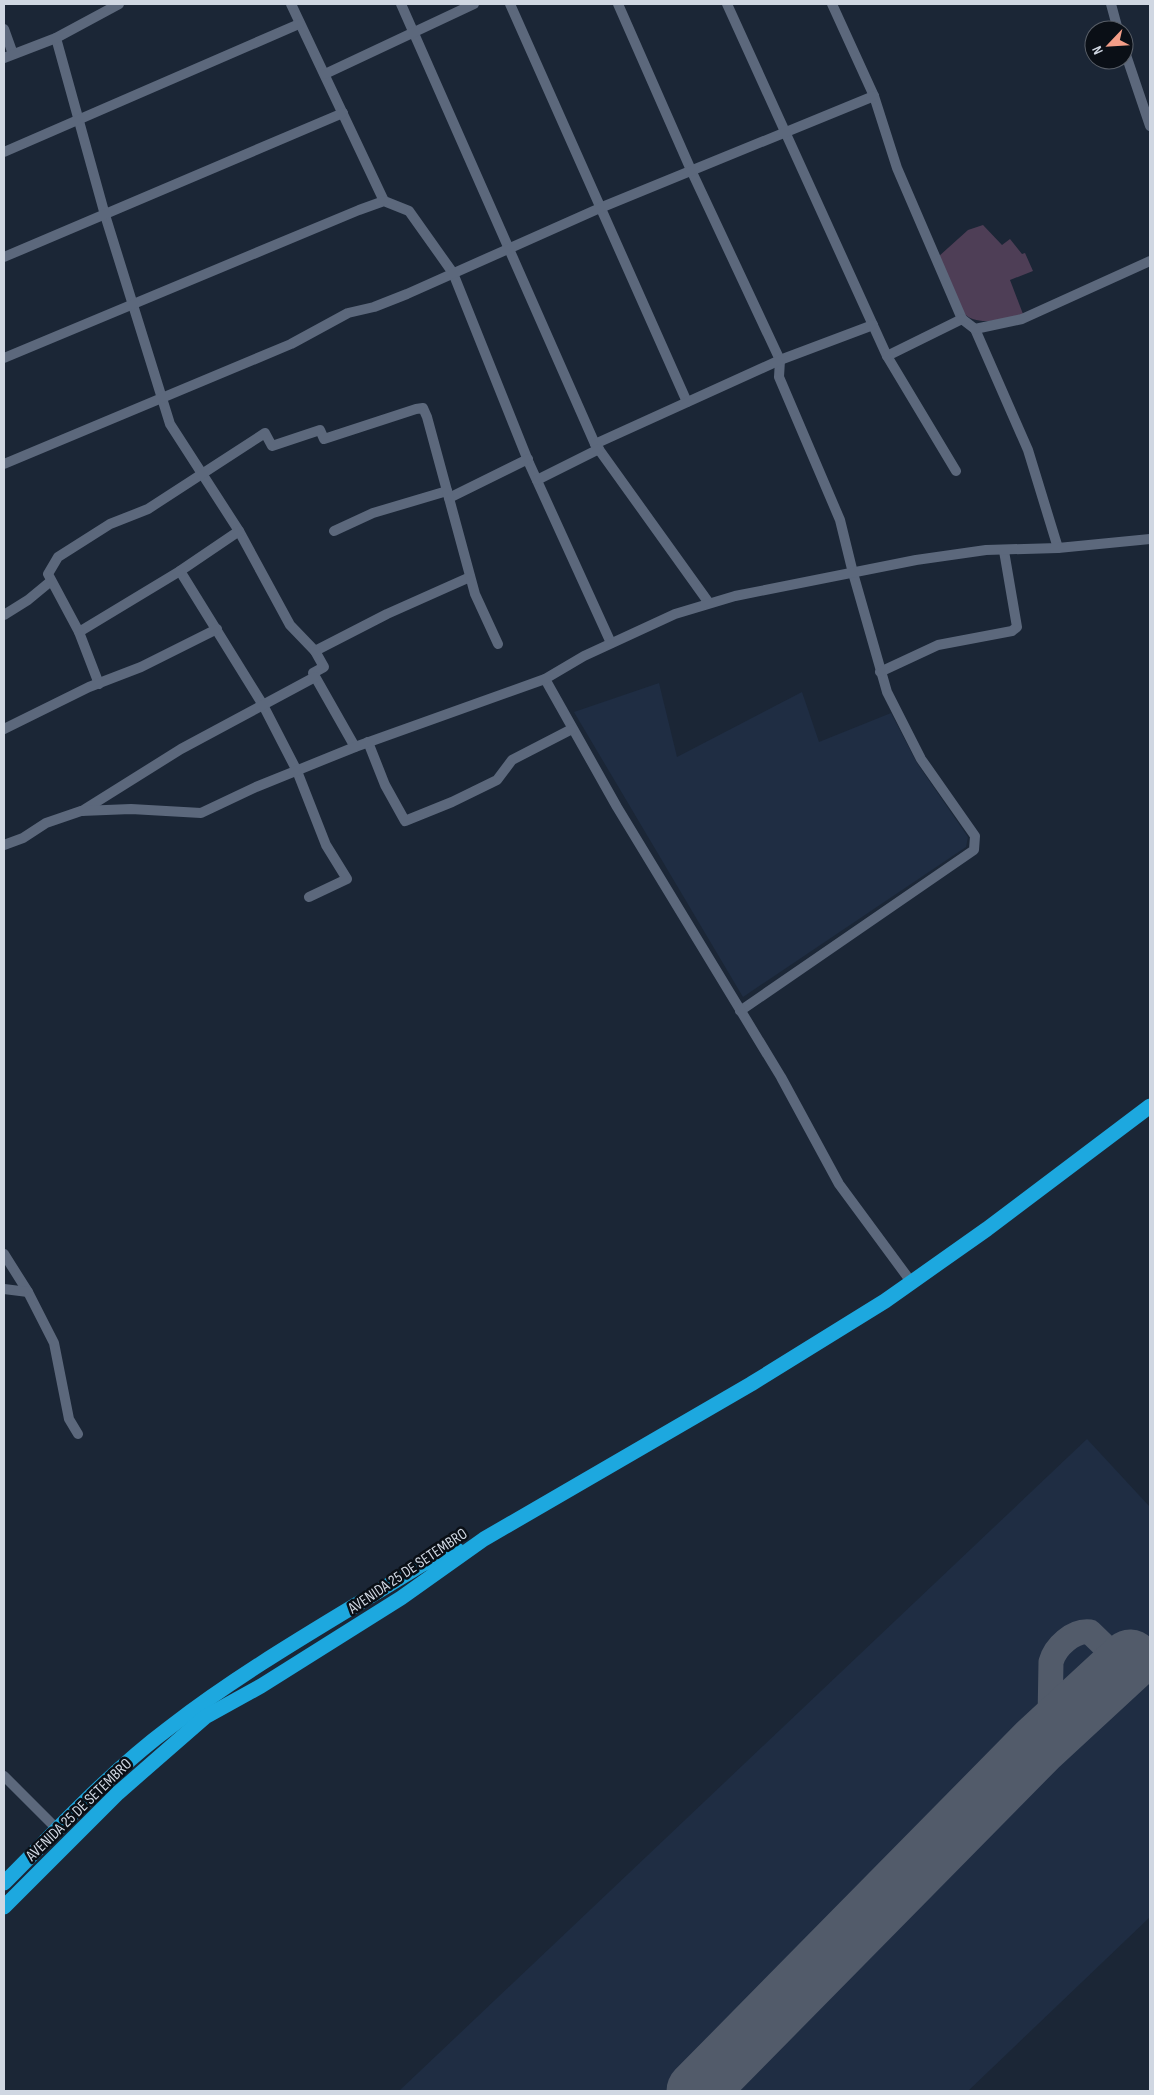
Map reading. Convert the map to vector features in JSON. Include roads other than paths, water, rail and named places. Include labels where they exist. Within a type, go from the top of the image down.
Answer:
[{"type":"highway","points":[[484,1539],[751,1384],[912,1283],[1150,1106]]},
{"type":"highway","name":"AVENIDA 25 DE SETEMBRO","points":[[4,1883],[113,1776],[168,1729],[213,1696],[423,1564],[484,1539]]},
{"type":"highway","name":"AVENIDA 25 DE SETEMBRO","points":[[4,1908],[118,1793],[205,1718],[261,1686],[392,1603],[484,1539]]},
{"type":"street","points":[[4,29],[8,56],[56,38],[97,8],[119,4]]},
{"type":"street","points":[[291,4],[384,201],[409,211],[453,273],[528,459],[611,643]]},
{"type":"street","points":[[401,4],[597,447],[709,604]]},
{"type":"street","points":[[325,74],[474,4]]},
{"type":"street","points":[[510,4],[686,402]]},
{"type":"street","points":[[618,4],[691,170],[780,360],[779,377],[840,520],[853,574],[872,632],[880,672],[887,692],[921,759],[974,836],[974,850],[740,1011]]},
{"type":"street","points":[[727,4],[887,356],[956,471]]},
{"type":"street","points":[[832,4],[874,96],[897,168],[962,318],[976,329],[1028,450],[1058,548]]},
{"type":"street","points":[[1111,4],[1115,20]]},
{"type":"street","points":[[4,152],[299,24]]},
{"type":"street","points":[[56,38],[105,215],[170,424],[239,531],[265,575],[290,625],[315,651],[324,667],[313,673],[355,747]]},
{"type":"street","points":[[1131,70],[1150,126]]},
{"type":"street","points":[[4,464],[291,344],[348,313],[374,307],[600,208],[784,131],[874,96]]},
{"type":"street","points":[[4,257],[343,113]]},
{"type":"street","points":[[4,358],[132,303],[384,201]]},
{"type":"street","points":[[976,329],[1022,319],[1150,261]]},
{"type":"street","points":[[887,356],[962,318]]},
{"type":"street","points":[[537,480],[686,402],[780,360],[873,325]]},
{"type":"street","points":[[100,684],[79,632],[48,574],[58,557],[110,524],[148,510],[265,432],[272,446],[320,430],[324,438],[423,408],[475,594],[498,644]]},
{"type":"street","points":[[334,531],[373,513],[448,494],[528,459]]},
{"type":"street","points":[[79,632],[180,571],[239,531]]},
{"type":"street","points":[[82,811],[131,809],[201,814],[355,747],[545,679],[611,643],[675,614],[726,598],[916,560],[986,550],[1058,548],[1150,539]]},
{"type":"street","points":[[880,672],[938,645],[1012,631],[1017,627],[1004,551]]},
{"type":"street","points":[[180,571],[263,705],[297,771],[323,838],[347,879],[309,897]]},
{"type":"street","points":[[315,651],[386,614],[470,577]]},
{"type":"street","points":[[4,615],[28,600],[51,581]]},
{"type":"street","points":[[698,607],[726,598]]},
{"type":"street","points":[[4,729],[88,687],[141,667],[217,629]]},
{"type":"street","points":[[4,845],[22,838],[46,823],[82,811],[180,748],[315,677]]},
{"type":"street","points":[[545,679],[617,807],[781,1077],[839,1184],[912,1283]]},
{"type":"street","points":[[368,742],[385,785],[405,821],[452,802],[497,780],[512,760],[572,729]]},
{"type":"street","points":[[4,1254],[28,1292],[54,1343],[69,1419],[78,1434]]},
{"type":"street","points":[[4,1289],[28,1292]]},
{"type":"street","points":[[4,1776],[58,1829]]}]
